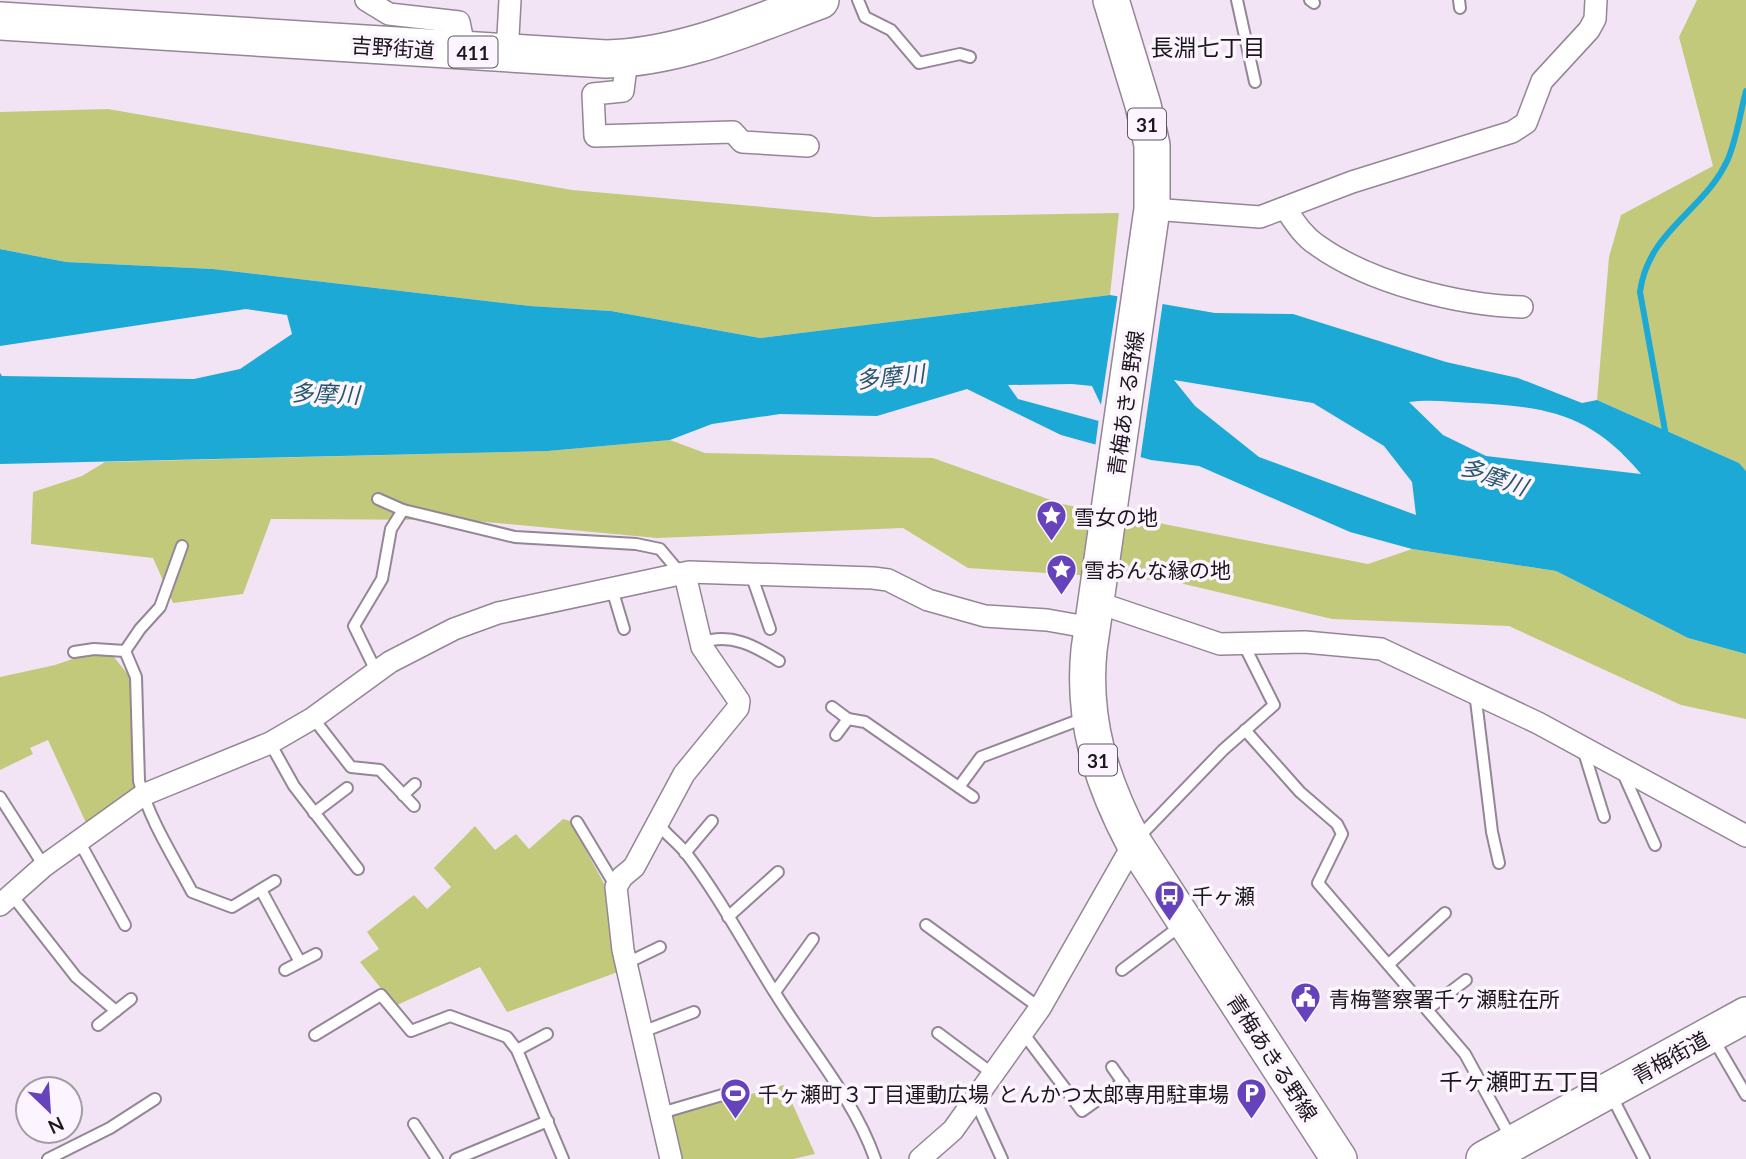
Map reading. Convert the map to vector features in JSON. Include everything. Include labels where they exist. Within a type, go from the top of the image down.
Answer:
[{"type":"highway","name":"吉野街道","points":[[0,21],[507,54],[627,59],[715,39],[775,12],[820,0]]},
{"type":"main road","name":"青梅あきる野線","points":[[1111,0],[1143,105],[1152,145],[1152,209],[1095,605],[1086,685],[1089,717],[1103,775],[1133,843],[1339,1159]]},
{"type":"main road","name":"青梅街道","points":[[1484,1159],[1746,1015]]},
{"type":"street","points":[[366,0],[388,14],[459,22],[466,51]]},
{"type":"street","points":[[507,54],[510,0]]},
{"type":"street","points":[[1152,209],[1260,217],[1352,182],[1512,132],[1526,123],[1536,90],[1542,81],[1589,30],[1595,19],[1596,0]]},
{"type":"street","points":[[627,59],[623,91],[593,94],[595,136],[733,132],[742,142],[808,146]]},
{"type":"street","points":[[1285,208],[1316,245],[1397,284],[1483,306],[1522,307]]},
{"type":"street","points":[[671,1159],[627,963],[617,887],[622,877],[634,867],[656,821],[684,774],[738,708],[739,701],[701,643],[686,579],[681,574]]},
{"type":"street","points":[[6,899],[44,866],[143,795],[270,743],[313,718],[376,671],[454,629],[498,613],[681,574],[873,578],[904,586],[929,600],[975,614],[1047,620],[1095,605],[1220,644],[1305,642],[1381,649],[1475,692],[1620,766],[1746,836]]},
{"type":"street","points":[[920,1159],[953,1130],[1040,1008],[1133,843]]},
{"type":"lane","points":[[858,0],[865,17],[891,30],[919,63],[960,54],[970,57]]},
{"type":"lane","points":[[1237,0],[1255,82]]},
{"type":"lane","points":[[378,499],[403,510],[514,537],[636,544],[660,549],[681,574]]},
{"type":"lane","points":[[376,671],[354,626],[382,579],[391,529],[403,510]]},
{"type":"lane","points":[[125,651],[160,607],[182,546]]},
{"type":"lane","points":[[751,575],[770,629]]},
{"type":"lane","points":[[612,589],[624,629]]},
{"type":"lane","points":[[701,643],[724,639],[738,640],[779,661]]},
{"type":"lane","points":[[1133,843],[1245,730],[1274,705],[1244,645]]},
{"type":"lane","points":[[74,652],[94,649],[125,651]]},
{"type":"lane","points":[[125,651],[136,677],[139,781],[148,812],[192,892],[232,906],[275,881]]},
{"type":"lane","points":[[1475,692],[1492,832],[1499,863]]},
{"type":"lane","points":[[832,707],[848,719],[865,722],[973,797]]},
{"type":"lane","points":[[959,787],[981,757],[1089,717]]},
{"type":"lane","points":[[313,718],[351,767],[380,769],[414,806]]},
{"type":"lane","points":[[836,735],[848,719]]},
{"type":"lane","points":[[1245,730],[1300,792],[1337,824],[1342,834],[1318,883],[1429,1008],[1465,1054],[1514,1142]]},
{"type":"lane","points":[[270,743],[314,813],[358,869]]},
{"type":"lane","points":[[1582,747],[1604,817]]},
{"type":"lane","points":[[1620,766],[1655,845]]},
{"type":"lane","points":[[403,794],[415,784]]},
{"type":"lane","points":[[314,813],[347,788]]},
{"type":"lane","points":[[0,797],[44,866]]},
{"type":"lane","points":[[656,821],[685,853],[728,917],[839,1090],[875,1159]]},
{"type":"lane","points":[[685,853],[712,821]]},
{"type":"lane","points":[[576,822],[617,887]]},
{"type":"lane","points":[[79,841],[125,925]]},
{"type":"lane","points":[[728,917],[779,872]]},
{"type":"lane","points":[[261,890],[300,962]]},
{"type":"lane","points":[[6,899],[76,977],[116,1011]]},
{"type":"lane","points":[[1390,964],[1445,913]]},
{"type":"lane","points":[[1122,970],[1182,918]]},
{"type":"lane","points":[[926,925],[1040,1008]]},
{"type":"lane","points":[[775,992],[813,939]]},
{"type":"lane","points":[[627,963],[660,947]]},
{"type":"lane","points":[[285,970],[316,954]]},
{"type":"lane","points":[[1429,1008],[1466,980]]},
{"type":"lane","points":[[315,1035],[381,995],[411,1031],[450,1016],[507,1037],[517,1050],[563,1159]]},
{"type":"lane","points":[[98,1025],[131,999]]},
{"type":"lane","points":[[642,1032],[694,1012]]},
{"type":"lane","points":[[939,1032],[993,1074]]},
{"type":"lane","points":[[1023,1033],[1082,1111],[1123,1082]]},
{"type":"lane","points":[[517,1050],[547,1034]]},
{"type":"lane","points":[[1711,1034],[1746,1095]]},
{"type":"lane","points":[[1112,1067],[1135,1100]]},
{"type":"lane","points":[[662,1113],[736,1091]]},
{"type":"lane","points":[[1608,1091],[1644,1159]]},
{"type":"lane","points":[[48,1159],[110,1128],[155,1099]]},
{"type":"lane","points":[[975,1101],[1002,1159]]},
{"type":"lane","points":[[456,1159],[548,1121]]},
{"type":"lane","points":[[414,1124],[438,1159]]},
{"type":"green space","points":[[1697,0],[1746,0],[1746,471],[1739,463],[1597,400],[1609,257],[1621,215],[1713,166],[1679,37]]},
{"type":"green space","points":[[108,109],[572,190],[875,217],[1119,213],[1110,295],[760,338],[611,311],[530,306],[213,269],[66,262],[0,249],[0,112]]},
{"type":"green space","points":[[670,440],[705,453],[933,458],[1062,504],[1368,564],[1412,549],[1556,571],[1688,638],[1746,654],[1746,719],[1681,705],[1509,626],[1332,619],[1171,581],[968,568],[903,528],[657,538],[464,520],[271,519],[243,594],[173,603],[153,558],[31,544],[33,492],[82,476],[105,462],[548,451]]},
{"type":"green space","points":[[93,652],[113,656],[130,677],[135,792],[88,827],[48,740],[30,748],[33,754],[0,770],[0,677],[55,665]]},
{"type":"green space","points":[[563,819],[570,821],[607,889],[618,972],[507,1012],[480,967],[395,1006],[360,962],[379,949],[367,932],[414,895],[427,909],[451,887],[434,868],[475,826],[495,850],[516,834],[529,849]]},
{"type":"green space","name":"千ヶ瀬町３丁目運動広場","points":[[784,1085],[815,1154],[793,1159],[676,1159],[668,1123],[672,1116]]},
{"type":"water","name":"多摩川","points":[[0,249],[66,262],[213,269],[530,306],[611,311],[760,338],[1110,295],[1215,313],[1293,314],[1446,362],[1518,378],[1582,403],[1597,400],[1739,463],[1746,471],[1746,654],[1688,638],[1556,571],[1412,549],[1350,532],[1199,466],[1151,460],[1061,435],[967,389],[877,416],[780,414],[712,424],[670,440],[548,451],[0,464],[0,373],[2,376],[194,379],[240,369],[292,334],[287,315],[246,309],[0,346]],"holes":[[[1174,380],[1313,403],[1384,446],[1412,482],[1416,515],[1259,457],[1195,406]],[[1008,385],[1092,386],[1110,424],[1018,399]],[[1409,402],[1500,405],[1546,411],[1586,426],[1623,454],[1641,474],[1486,456],[1443,435]]]},
{"type":"pier","points":[[1118,293],[1163,301],[1140,461],[1095,448],[1099,418],[1104,419],[1100,411]]},
{"type":"waterway","points":[[1666,436],[1640,292],[1645,271],[1654,252],[1665,236],[1706,193],[1728,159],[1746,91]]},
{"type":"place","name":"雪女の地","points":[[1051,543]]},
{"type":"place","name":"雪おんな縁の地","points":[[1061,596]]},
{"type":"place","name":"千ヶ瀬","points":[[1169,922]]},
{"type":"place","name":"青梅警察署千ヶ瀬駐在所","points":[[1306,1025]]},
{"type":"place","name":"千ヶ瀬町３丁目運動広場","points":[[735,1120]]},
{"type":"place","name":"とんかつ太郎専用駐車場","points":[[1252,1120]]},
{"type":"district","name":"長淵七丁目","points":[[1208,47]]},
{"type":"district","name":"千ヶ瀬町五丁目","points":[[1520,1081]]}]
